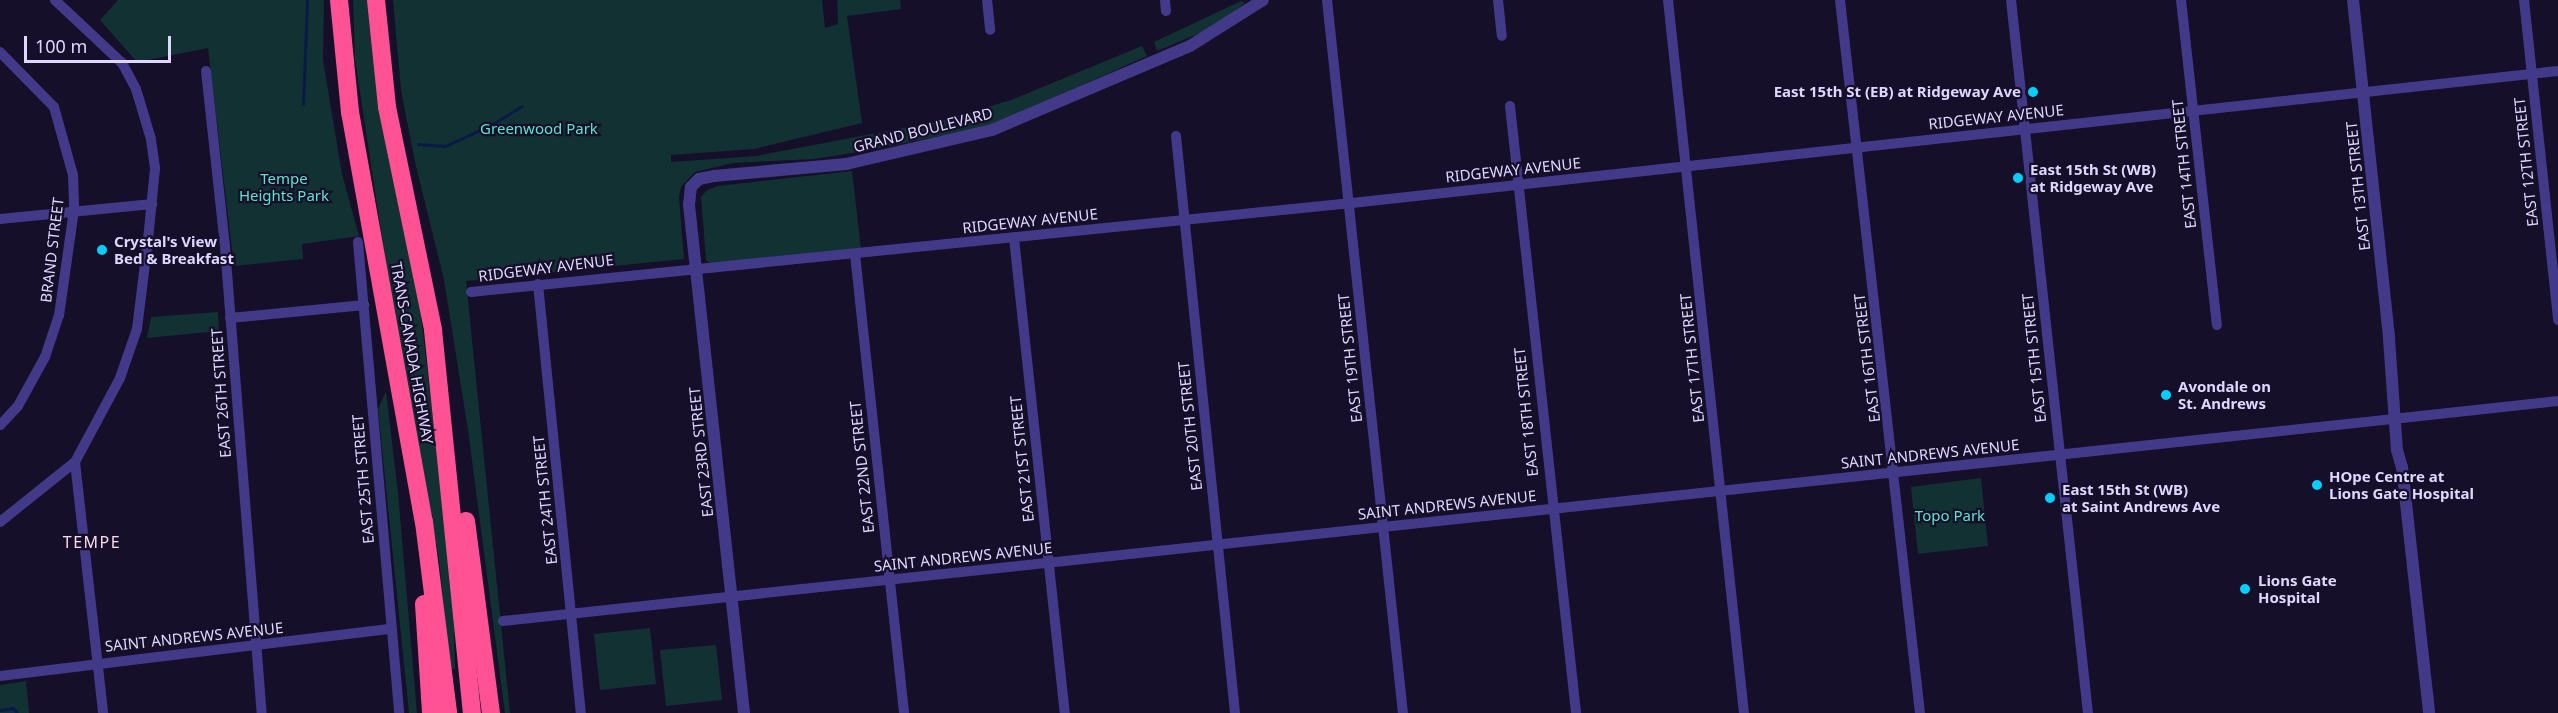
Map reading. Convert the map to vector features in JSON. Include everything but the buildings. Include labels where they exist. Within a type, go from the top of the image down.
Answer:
[{"type":"highway","name":"TRANS-CANADA HIGHWAY","points":[[339,0],[350,112],[431,569],[447,713]]},
{"type":"highway","name":"TRANS-CANADA HIGHWAY","points":[[376,0],[387,107],[427,292],[472,713]]},
{"type":"highway","points":[[427,292],[448,383],[491,713]]},
{"type":"highway","points":[[411,446],[430,713]]},
{"type":"street","points":[[0,522],[75,462],[133,348],[152,204],[154,168],[151,139],[136,89],[122,63],[55,0]]},
{"type":"street","points":[[987,0],[990,30]]},
{"type":"street","name":"GRAND BOULEVARD","points":[[691,187],[699,179],[714,176],[846,164],[992,130],[1190,46],[1250,5],[1263,0]]},
{"type":"street","name":"EAST 19TH STREET","points":[[1327,0],[1403,713]]},
{"type":"street","points":[[1498,0],[1502,36]]},
{"type":"street","name":"EAST 17TH STREET","points":[[1668,0],[1744,713]]},
{"type":"street","name":"EAST 16TH STREET","points":[[1840,0],[1895,472],[1920,713]]},
{"type":"street","name":"EAST 15TH STREET","points":[[2011,0],[2088,713]]},
{"type":"street","name":"EAST 14TH STREET","points":[[2181,0],[2217,325]]},
{"type":"street","name":"EAST 13TH STREET","points":[[2353,0],[2429,713]]},
{"type":"street","name":"EAST 12TH STREET","points":[[2524,0],[2558,320]]},
{"type":"street","name":"BRAND STREET","points":[[0,52],[54,107],[73,175],[74,210],[59,315],[45,357],[18,406],[0,425]]},
{"type":"street","name":"EAST 26TH STREET","points":[[206,71],[230,318],[262,713]]},
{"type":"street","name":"RIDGEWAY AVENUE","points":[[471,292],[1348,203],[2558,71]]},
{"type":"street","name":"EAST 18TH STREET","points":[[1510,106],[1576,713]]},
{"type":"street","name":"EAST 20TH STREET","points":[[1176,136],[1235,713]]},
{"type":"street","name":"EAST 23RD STREET","points":[[691,187],[696,270],[744,713]]},
{"type":"street","points":[[0,219],[152,204]]},
{"type":"street","name":"EAST 21ST STREET","points":[[1014,238],[1065,713]]},
{"type":"street","name":"EAST 25TH STREET","points":[[358,242],[399,713]]},
{"type":"street","name":"EAST 22ND STREET","points":[[855,254],[904,713]]},
{"type":"street","name":"EAST 24TH STREET","points":[[538,285],[581,713]]},
{"type":"street","points":[[230,318],[363,305]]},
{"type":"street","name":"SAINT ANDREWS AVENUE","points":[[503,621],[2558,401]]},
{"type":"street","points":[[75,462],[103,713]]},
{"type":"street","name":"SAINT ANDREWS AVENUE","points":[[0,676],[97,662],[256,647],[391,629]]},
{"type":"green space","name":"Tempe Heights Park","points":[[118,0],[324,0],[323,60],[342,174],[359,236],[302,244],[303,259],[234,266],[208,48],[137,62],[100,20]]},
{"type":"green space","points":[[353,0],[371,0],[415,264],[453,591],[455,669],[450,669],[439,559],[391,297],[355,59]]},
{"type":"green space","name":"Greenwood Park","points":[[393,0],[822,0],[825,28],[838,24],[837,0],[900,0],[901,9],[847,16],[862,123],[754,149],[671,155],[671,162],[756,156],[945,120],[1011,100],[1142,46],[1147,56],[993,125],[814,159],[733,163],[695,172],[681,187],[679,197],[684,259],[466,281],[510,713],[505,713],[468,430],[444,280],[415,162],[401,90]]},
{"type":"green space","points":[[1241,1],[1245,3],[1219,25],[1157,51],[1154,42]]},
{"type":"green space","points":[[852,171],[861,249],[711,264],[706,260],[701,197],[707,190],[718,186]]},
{"type":"green space","points":[[218,312],[219,331],[147,338],[151,317]]},
{"type":"green space","points":[[386,391],[398,493],[417,713],[409,713],[378,409]]},
{"type":"green space","name":"Topo Park","points":[[1981,478],[1988,546],[1918,554],[1911,487]]},
{"type":"green space","points":[[650,628],[656,684],[600,690],[594,634]]},
{"type":"green space","points":[[716,645],[722,700],[666,706],[660,650]]},
{"type":"green space","points":[[26,681],[29,713],[0,713],[0,685]]},
{"type":"waterway","points":[[303,104],[307,0]]},
{"type":"waterway","points":[[418,144],[445,146],[491,125],[521,106]]},
{"type":"waterway","points":[[0,710],[13,708],[17,713]]},
{"type":"place","name":"East 15th St (EB) at Ridgeway Ave","points":[[2033,92]]},
{"type":"place","name":"East 15th St (WB) at Ridgeway Ave","points":[[2018,178]]},
{"type":"place","name":"Crystal's View Bed & Breakfast","points":[[102,250]]},
{"type":"place","name":"Avondale on St. Andrews","points":[[2166,395]]},
{"type":"place","name":"HOpe Centre at Lions Gate Hospital","points":[[2317,485]]},
{"type":"place","name":"East 15th St (WB) at Saint Andrews Ave","points":[[2050,498]]},
{"type":"place","name":"Lions Gate Hospital","points":[[2245,589]]},
{"type":"district","name":"TEMPE","points":[[92,542]]}]
